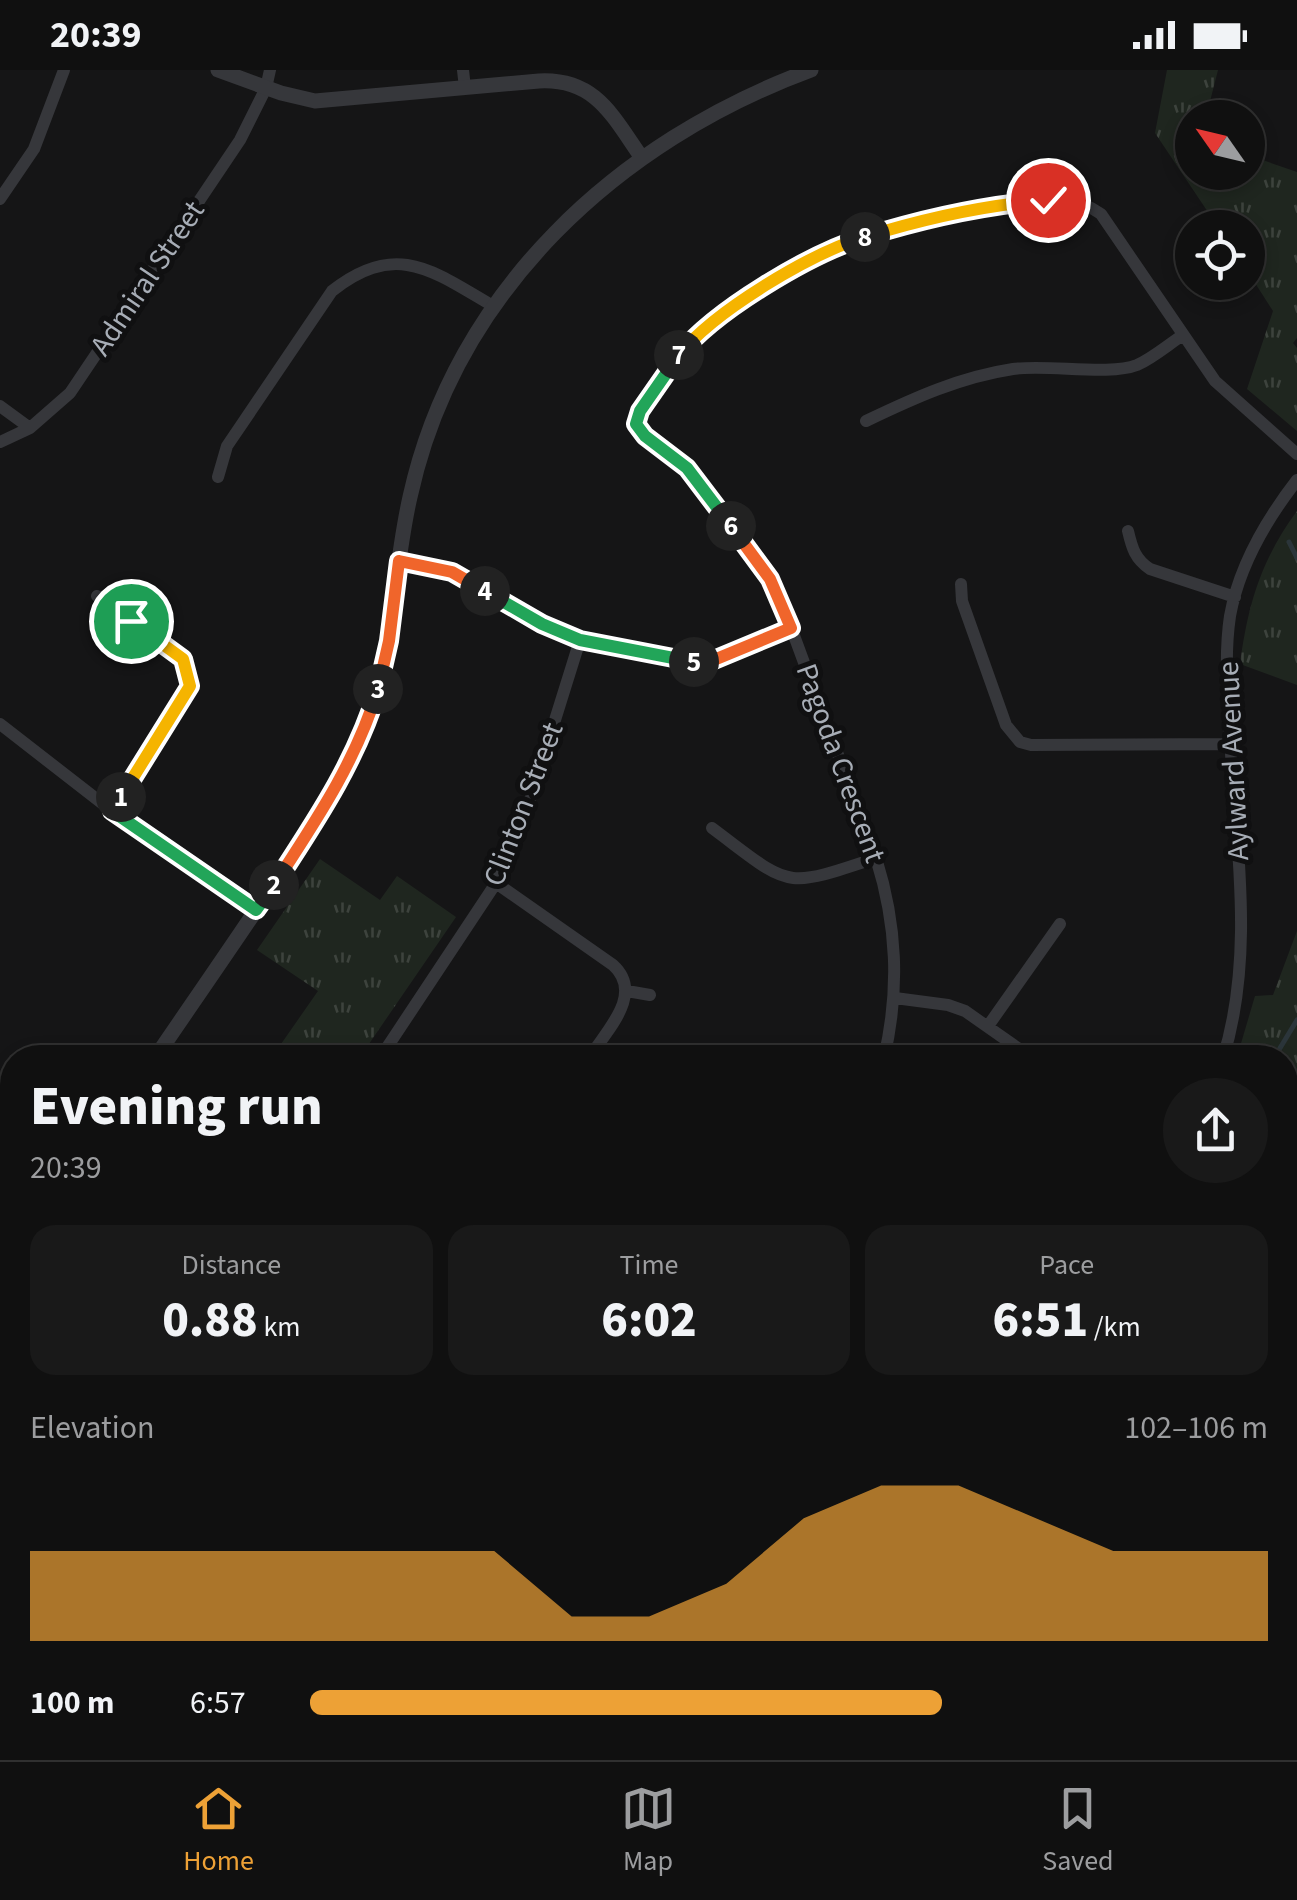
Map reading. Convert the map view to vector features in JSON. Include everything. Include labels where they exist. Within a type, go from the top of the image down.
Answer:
[{"type":"street","points":[[0,200],[34,149],[64,70]]},
{"type":"street","points":[[218,70],[298,98],[331,101],[554,80],[575,84],[601,102],[642,158]]},
{"type":"street","name":"Admiral Street","points":[[0,442],[30,428],[70,392],[240,140],[266,88],[270,70]]},
{"type":"street","points":[[463,70],[465,88]]},
{"type":"street","points":[[165,1045],[332,796],[363,735],[385,660],[410,494],[432,423],[461,360],[493,306],[560,226],[642,158],[720,110],[811,70]]},
{"type":"street","name":"Pagoda Crescent","points":[[886,1045],[895,998],[888,898],[791,628],[770,579],[709,496],[687,468],[645,436],[636,424],[640,411],[682,350],[734,308],[854,240],[948,212],[990,204],[1076,201],[1101,214],[1214,381],[1297,454]]},
{"type":"street","points":[[218,477],[228,446],[332,291],[353,274],[405,262],[428,270],[493,306]]},
{"type":"street","points":[[866,421],[932,390],[989,373],[1042,366],[1106,370],[1138,365],[1183,334]]},
{"type":"street","points":[[0,406],[30,428]]},
{"type":"street","name":"Aylward Avenue","points":[[1226,1045],[1240,967],[1227,659],[1235,597],[1252,551],[1297,480]]},
{"type":"street","points":[[1128,531],[1133,552],[1150,569],[1235,597]]},
{"type":"street","points":[[399,561],[461,576],[524,615],[580,640],[657,656],[709,662],[791,628]]},
{"type":"street","points":[[961,584],[962,602],[998,707],[1020,742],[1032,746],[1230,744]]},
{"type":"street","points":[[97,596],[183,659],[190,686],[112,811]]},
{"type":"street","name":"Clinton Street","points":[[389,1045],[496,883],[531,797],[580,640]]},
{"type":"street","points":[[0,724],[112,811],[256,910]]},
{"type":"street","points":[[712,828],[768,871],[786,879],[815,878],[876,858]]},
{"type":"street","points":[[496,883],[624,977],[627,991],[619,1012],[597,1045]]},
{"type":"street","points":[[988,1026],[1060,924]]},
{"type":"street","points":[[627,991],[650,995]]},
{"type":"street","points":[[895,998],[948,1005],[1014,1045]]},
{"type":"green space","points":[[1167,70],[1218,70],[1210,100],[1175,100],[1175,163],[1155,133]]},
{"type":"green space","points":[[1265,161],[1297,172],[1297,338],[1293,343],[1297,348],[1297,431],[1247,389],[1273,311],[1265,299],[1265,210],[1207,210],[1193,190],[1265,190]]},
{"type":"green space","points":[[1297,511],[1297,685],[1240,664],[1258,583],[1274,547]]},
{"type":"green space","points":[[320,859],[380,900],[397,876],[456,917],[368,1045],[280,1045],[318,991],[257,950]]},
{"type":"green space","points":[[1297,931],[1297,1045],[1241,1045],[1255,996],[1273,995]]},
{"type":"waterway","points":[[1289,542],[1297,558]]},
{"type":"waterway","points":[[1282,1045],[1297,1020]]},
{"type":"route","points":[[131,621],[183,659],[190,686],[112,811],[256,910],[332,796],[363,735],[385,660],[399,561],[452,572],[524,615],[580,640],[657,656],[709,662],[791,628],[770,579],[709,496],[687,468],[639,430],[636,424],[640,411],[682,350],[700,334],[734,308],[821,255],[854,240],[948,212],[1048,200]]}]
